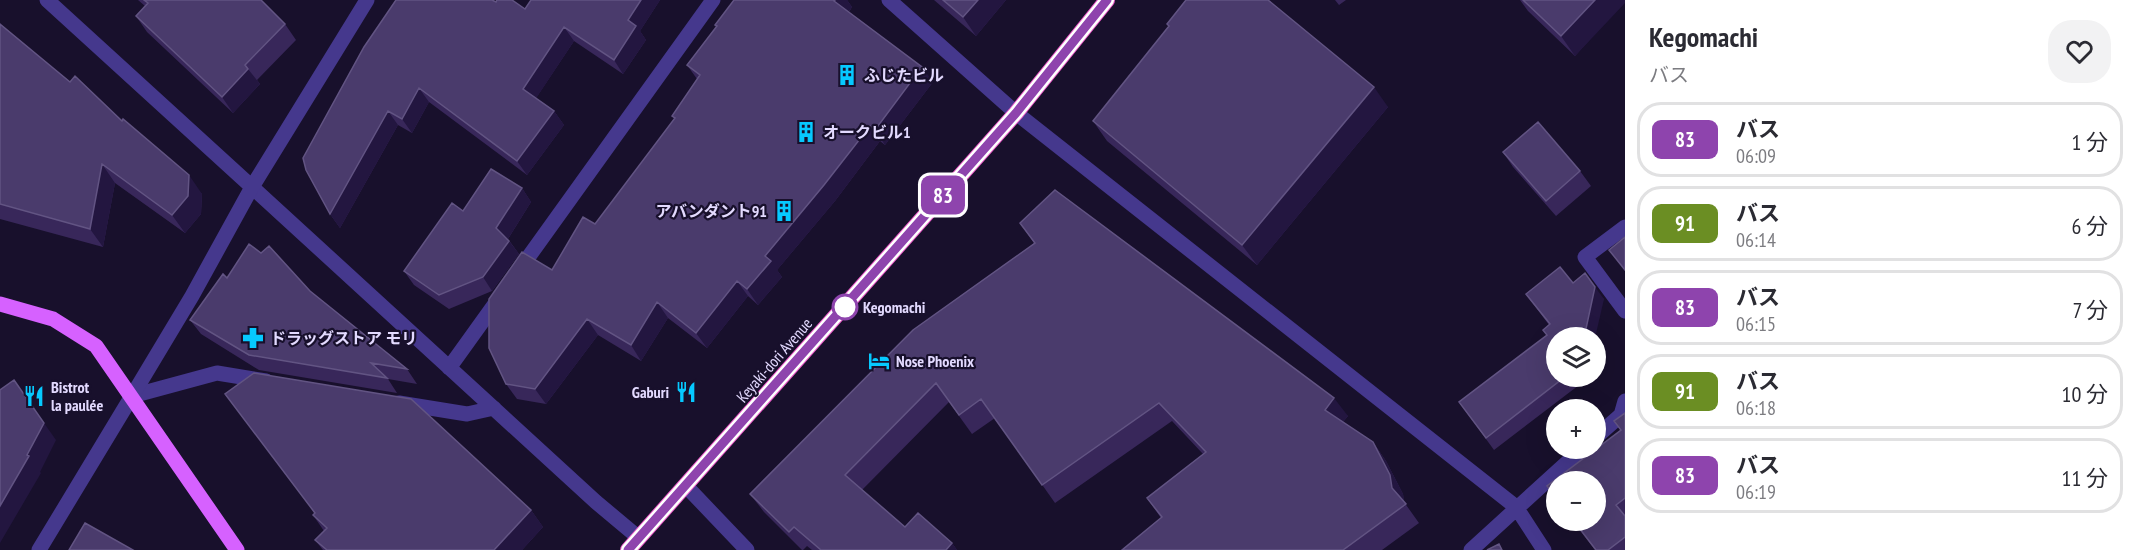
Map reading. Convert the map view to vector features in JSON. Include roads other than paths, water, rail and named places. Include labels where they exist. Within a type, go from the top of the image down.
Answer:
[{"type":"highway","name":"Keyaki-dori Avenue","points":[[634,544],[1016,113],[1107,0]]},
{"type":"main road","points":[[0,304],[53,319],[96,346],[237,550]]},
{"type":"street","points":[[46,0],[494,408],[634,544]]},
{"type":"street","points":[[39,550],[192,296],[252,187],[367,0]]},
{"type":"street","points":[[449,368],[713,0]]},
{"type":"street","points":[[889,0],[1016,113],[1516,507],[1544,550]]},
{"type":"street","points":[[1625,227],[1585,257],[1625,310]]},
{"type":"street","points":[[132,396],[217,374],[285,384]]},
{"type":"street","points":[[387,401],[467,414],[494,408]]},
{"type":"street","points":[[1606,428],[1621,415],[1625,401]]},
{"type":"street","points":[[1472,550],[1571,459]]},
{"type":"street","points":[[686,486],[747,550]]},
{"type":"place","name":"ふじたビル","points":[[847,75]]},
{"type":"place","name":"オークビル1","points":[[806,132]]},
{"type":"place","name":"アバンダント91","points":[[784,211]]},
{"type":"place","name":"Kegomachi","points":[[845,307]]},
{"type":"place","name":"ドラッグストア モリ","points":[[253,338]]},
{"type":"place","name":"Nose Phoenix","points":[[879,361]]},
{"type":"place","name":"Gaburi","points":[[686,392]]},
{"type":"place","name":"Bistrot la paulée","points":[[34,396]]}]
